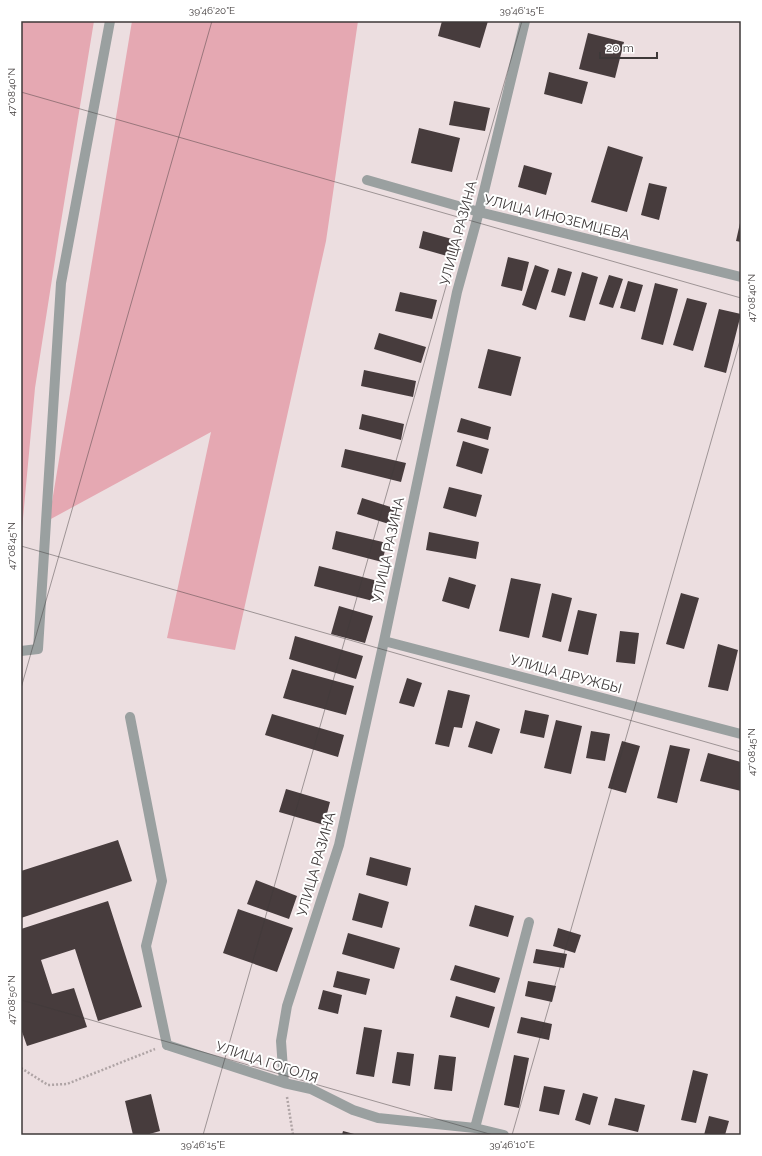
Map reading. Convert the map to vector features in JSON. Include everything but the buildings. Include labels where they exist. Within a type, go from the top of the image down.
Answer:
[{"type":"street","points":[[21,651],[38,648],[61,283],[110,21]]},
{"type":"street","name":"УЛИЦА РАЗИНА","points":[[284,1083],[281,1041],[287,1006],[339,845],[384,641],[440,366],[525,21]]},
{"type":"street","name":"УЛИЦА ИНОЗЕМЦЕВА","points":[[367,180],[479,212],[741,277]]},
{"type":"street","name":"УЛИЦА ДРУЖБЫ","points":[[384,641],[741,734]]},
{"type":"street","points":[[130,717],[162,881],[146,946],[167,1044]]},
{"type":"street","points":[[475,1128],[529,922]]},
{"type":"street","name":"УЛИЦА ГОГОЛЯ","points":[[167,1044],[284,1083],[311,1089],[353,1110],[378,1118],[475,1128],[504,1135]]},
{"type":"path","points":[[21,1068],[48,1085],[67,1084],[167,1044]]},
{"type":"path","points":[[284,1083],[293,1135]]},
{"type":"shaded area","points":[[21,21],[94,21],[35,388],[21,540]]},
{"type":"shaded area","points":[[132,21],[358,21],[326,241],[235,650],[167,638],[211,432],[49,520]]}]
